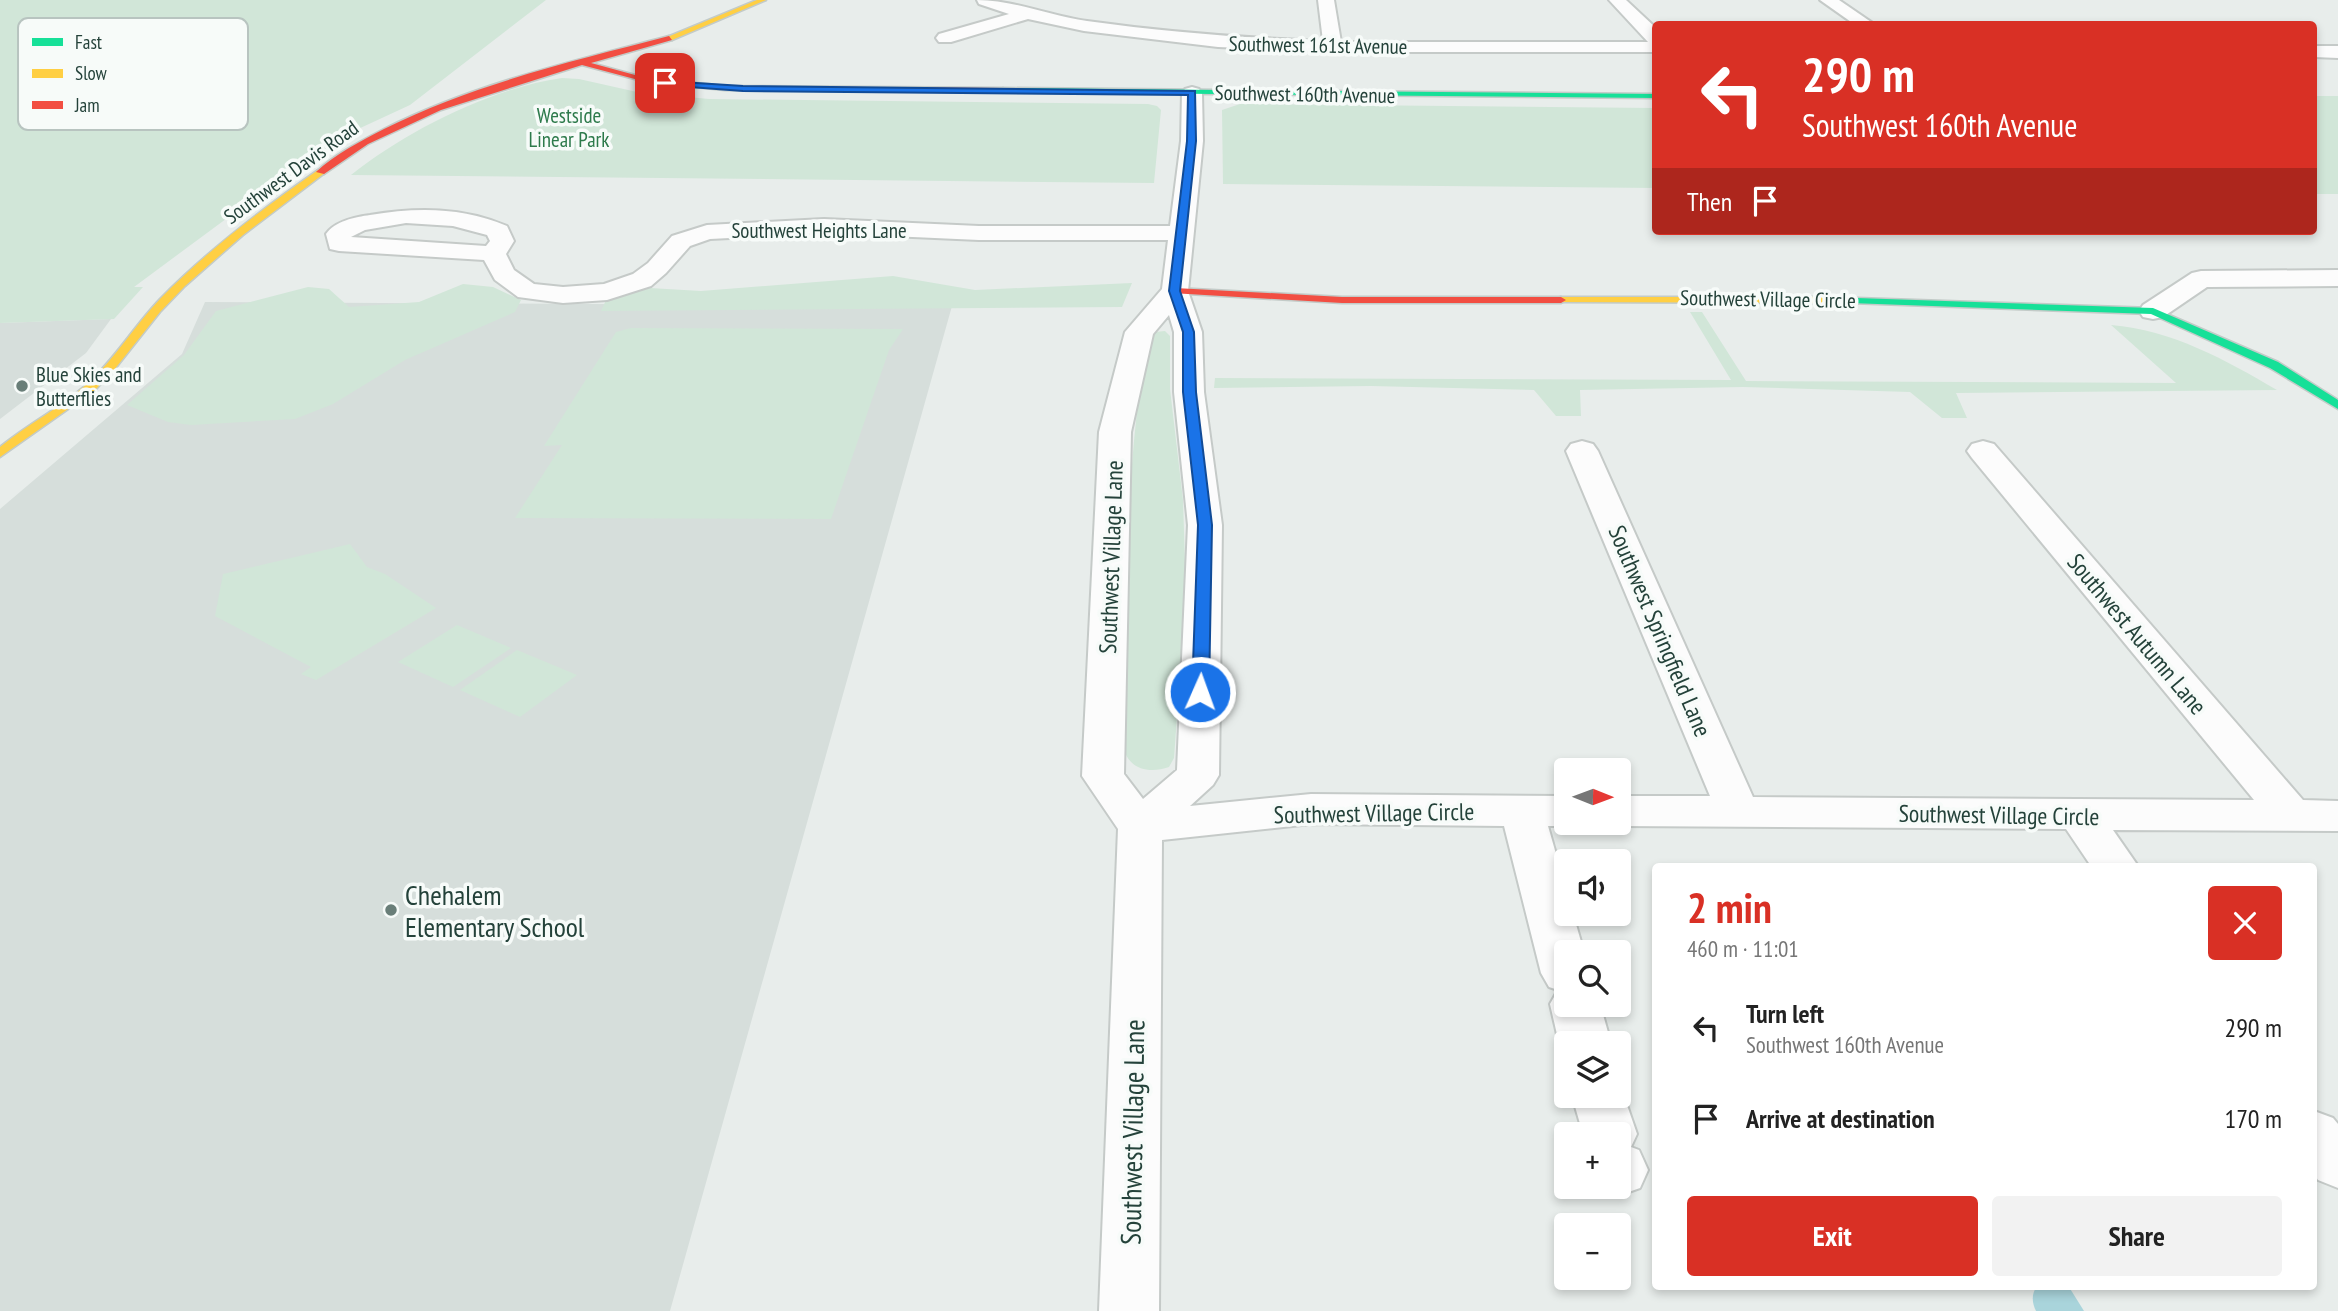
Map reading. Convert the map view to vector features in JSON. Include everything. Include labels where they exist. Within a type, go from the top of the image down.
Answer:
[{"type":"street","name":"Southwest Davis Road","points":[[0,453],[24,433],[60,413],[121,355],[161,304],[195,270],[349,153],[394,128],[448,104],[580,62],[668,38],[725,18],[763,0]]},
{"type":"street","name":"Southwest 161st Avenue","points":[[985,0],[1027,14],[1178,39],[1334,47],[1652,47]]},
{"type":"street","points":[[1326,0],[1334,47]]},
{"type":"street","points":[[1617,0],[1652,35]]},
{"type":"street","points":[[1828,0],[1860,21]]},
{"type":"street","points":[[945,38],[1027,14]]},
{"type":"street","points":[[2317,52],[2338,52]]},
{"type":"street","name":"Southwest 160th Avenue","points":[[580,62],[646,80],[709,88],[1652,96]]},
{"type":"street","points":[[1140,827],[1198,775],[1205,525],[1189,392],[1188,332],[1175,291],[1192,141],[1192,93]]},
{"type":"street","name":"Southwest Heights Lane","points":[[406,216],[439,217],[482,223],[498,231],[502,241],[494,254],[339,244],[338,234],[358,224],[381,219],[406,216]]},
{"type":"street","name":"Southwest Heights Lane","points":[[494,254],[504,275],[527,291],[563,296],[607,292],[642,280],[657,268],[681,241],[707,232],[824,226],[979,233],[1182,233]]},
{"type":"street","points":[[2153,311],[2201,279],[2338,278]]},
{"type":"street","name":"Southwest Village Circle","points":[[1175,291],[1342,300],[1801,299],[2153,311],[2274,365],[2338,405]]},
{"type":"street","name":"Southwest Village Lane","points":[[1129,1311],[1140,827],[1103,776],[1115,432],[1139,332],[1175,291]]},
{"type":"street","name":"Southwest Davis Road","points":[[45,440],[53,432],[60,413]]},
{"type":"street","name":"Southwest Springfield Lane","points":[[1582,451],[1738,812]]},
{"type":"street","name":"Southwest Autumn Lane","points":[[1983,451],[2292,817]]},
{"type":"street","name":"Southwest Village Circle","points":[[1140,827],[1311,809],[1544,811]]},
{"type":"street","points":[[1544,811],[1562,940]]},
{"type":"street","name":"Southwest Village Circle","points":[[1631,811],[2338,816]]},
{"type":"street","points":[[2081,816],[2113,863]]},
{"type":"street","points":[[2317,1138],[2338,1163]]},
{"type":"shaded area","name":"Chehalem Elementary School","points":[[205,302],[952,306],[670,1311],[0,1311],[0,509],[182,354]]},
{"type":"shaded area","name":"Blue Skies and Butterflies","points":[[111,319],[86,353],[0,419],[0,323]]},
{"type":"green space","points":[[0,0],[546,0],[410,105],[356,130],[296,167],[134,287],[143,287],[114,319],[0,323]]},
{"type":"green space","name":"Westside Linear Park","points":[[562,78],[579,79],[637,92],[709,99],[1148,104],[1161,110],[1154,183],[351,175],[397,143],[450,114],[507,91]]},
{"type":"green space","points":[[2317,96],[2338,96],[2338,194],[2317,194]]},
{"type":"green space","points":[[1240,104],[1652,108],[1652,188],[1223,184],[1222,110]]},
{"type":"green space","points":[[893,276],[975,290],[1132,283],[1122,307],[601,311],[606,300],[650,288],[701,291]]},
{"type":"green space","points":[[463,284],[493,287],[521,300],[515,312],[405,360],[333,404],[295,419],[191,425],[168,422],[127,405],[184,355],[216,311],[308,287],[329,289],[349,307],[419,302]]},
{"type":"green space","points":[[1690,312],[1702,312],[1746,381],[2176,383],[2111,325],[2155,333],[2198,348],[2277,390],[1956,393],[1967,418],[1942,418],[1910,392],[1743,387],[1580,390],[1581,416],[1556,416],[1534,390],[1371,386],[1214,388],[1215,378],[1731,380]]},
{"type":"green space","points":[[631,328],[903,329],[889,350],[831,519],[515,518],[562,445],[544,446],[616,332]]},
{"type":"green space","points":[[1165,331],[1170,336],[1170,389],[1183,500],[1186,594],[1174,758],[1169,767],[1150,770],[1133,764],[1125,753],[1128,545],[1132,462],[1142,375],[1155,332]]},
{"type":"green space","points":[[350,544],[367,567],[385,574],[436,608],[316,680],[301,674],[311,667],[215,616],[223,574]]},
{"type":"green space","points":[[457,625],[511,648],[453,687],[398,662]]},
{"type":"green space","points":[[517,650],[577,675],[520,717],[460,690]]},
{"type":"water","points":[[2071,1290],[2084,1311],[2036,1311],[2034,1292]]},
{"type":"traffic: fast","points":[[1003,90],[1652,96]]},
{"type":"traffic: fast","points":[[1827,300],[2153,311],[2274,365],[2338,405]]},
{"type":"traffic: slow","points":[[669,38],[763,0]]},
{"type":"traffic: slow","points":[[0,453],[90,387],[110,367],[156,310],[200,266],[239,233],[321,172]]},
{"type":"traffic: slow","points":[[1561,300],[1827,300]]},
{"type":"traffic: jam","points":[[321,172],[365,142],[438,108],[514,82],[669,38]]},
{"type":"traffic: jam","points":[[580,62],[646,80],[725,88],[1003,90]]},
{"type":"traffic: jam","points":[[1175,291],[1342,300],[1561,300]]},
{"type":"place","name":"Blue Skies and Butterflies","points":[[22,386]]},
{"type":"place","name":"Chehalem Elementary School","points":[[391,910]]},
{"type":"route","points":[[665,83],[743,89],[1192,93],[1192,141],[1175,291],[1188,332],[1189,392],[1205,525],[1200,692]]}]
